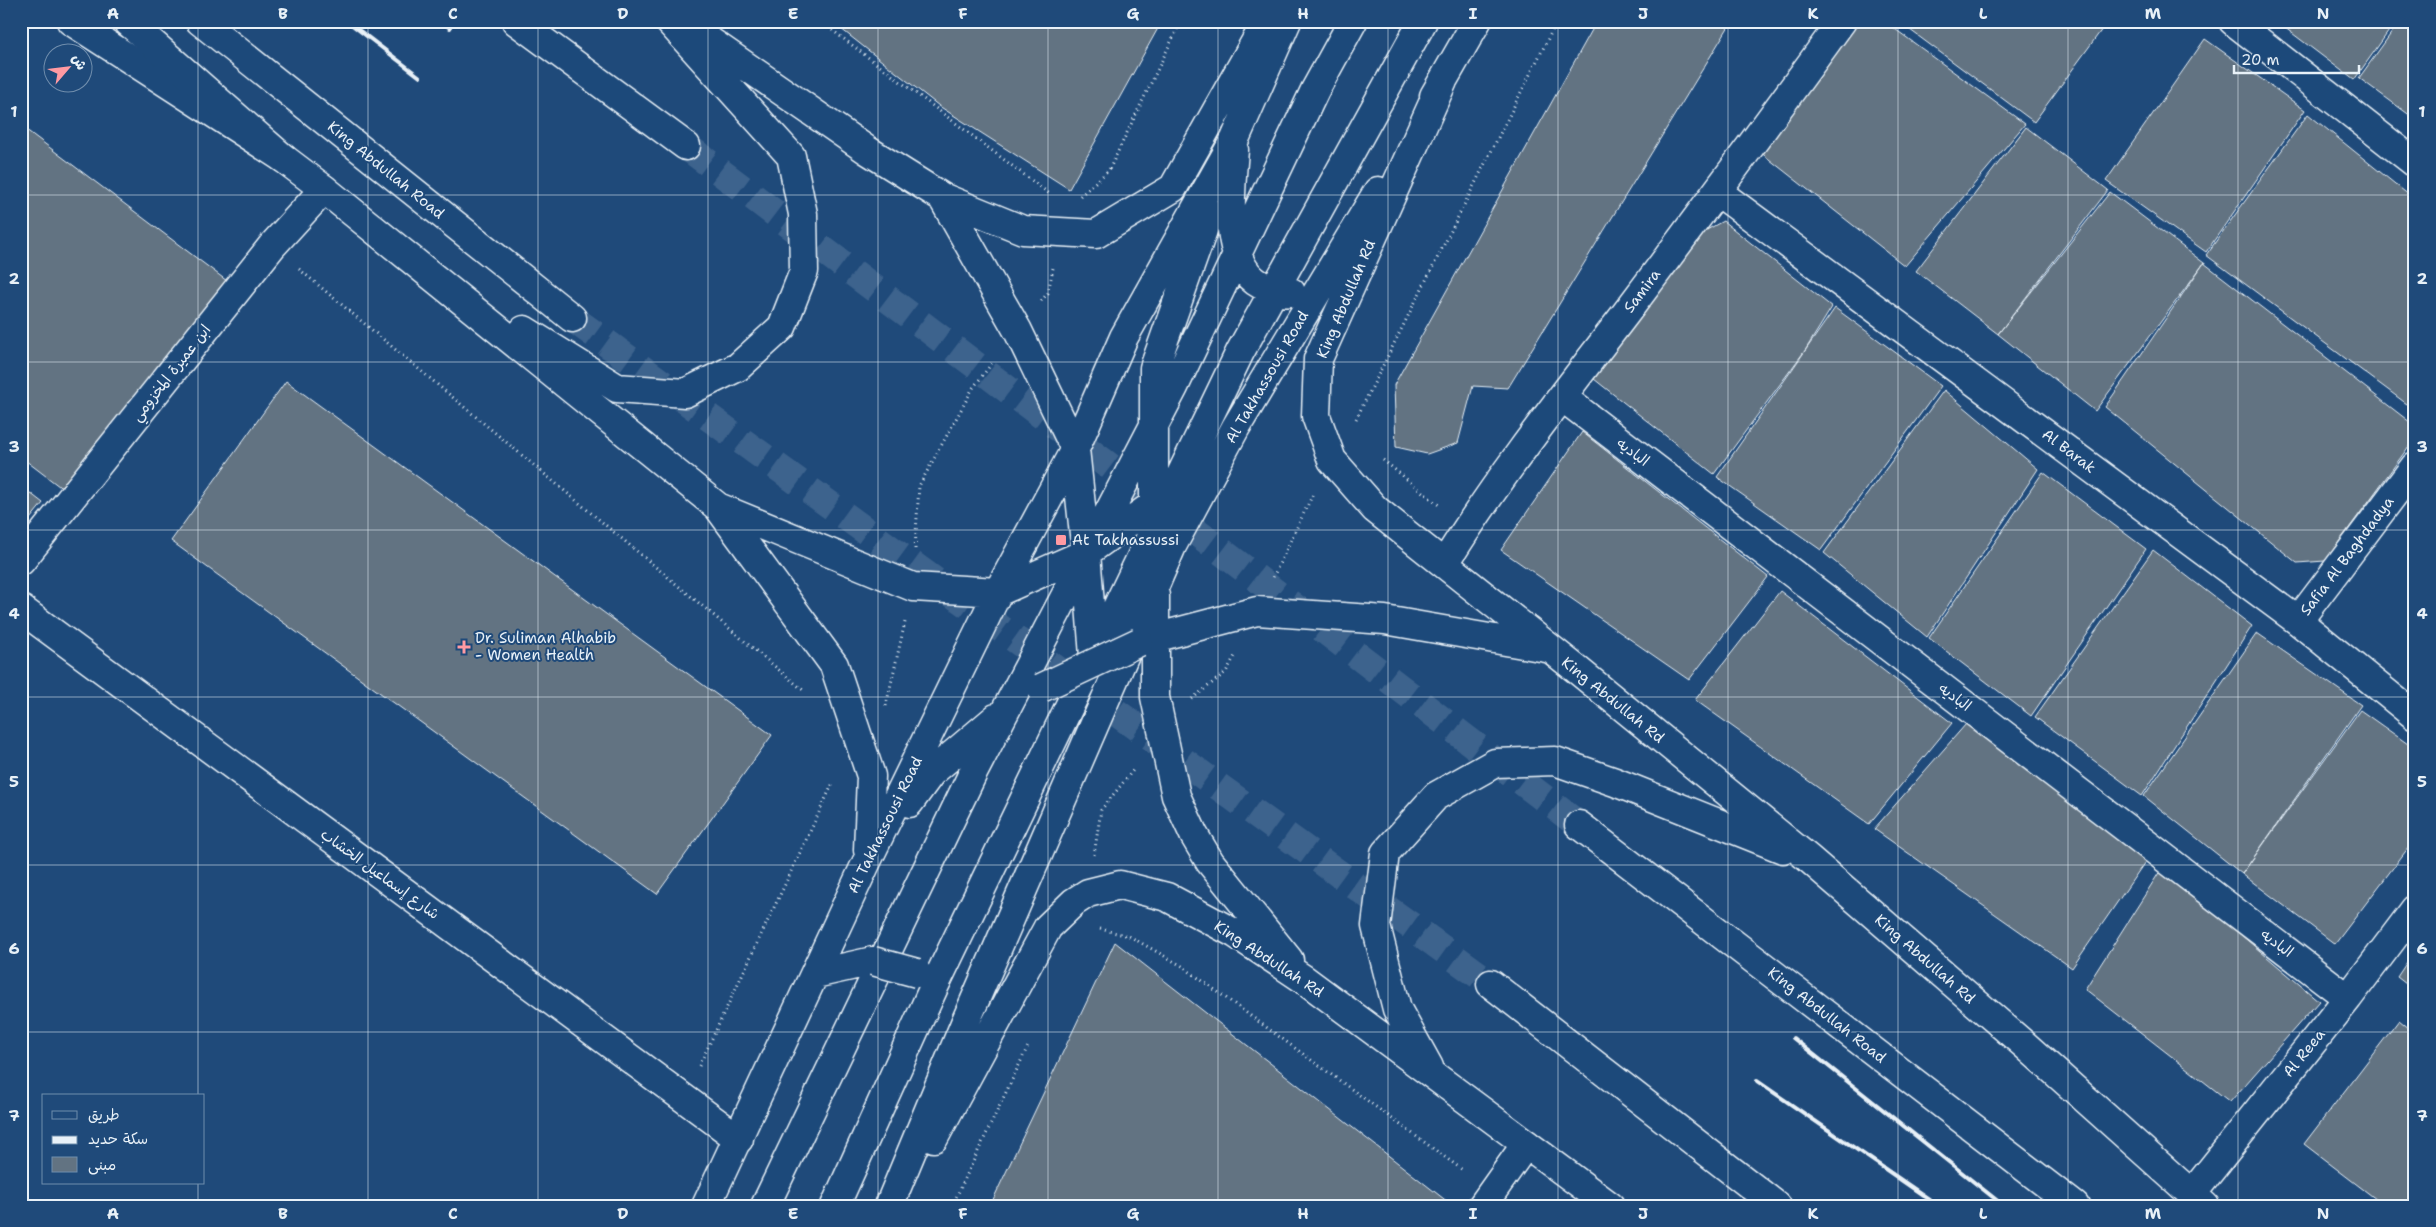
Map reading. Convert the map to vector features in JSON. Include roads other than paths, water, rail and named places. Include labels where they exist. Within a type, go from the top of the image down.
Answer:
[{"type":"main road","points":[[71,21],[283,158]]},
{"type":"main road","points":[[127,21],[283,158],[426,268],[718,507],[834,666],[871,776],[868,859]]},
{"type":"main road","name":"King Abdullah Road","points":[[200,21],[572,318]]},
{"type":"main road","points":[[516,21],[686,146]]},
{"type":"main road","points":[[426,268],[617,388],[685,393],[738,367],[782,327],[804,271],[803,214],[791,156],[669,21]]},
{"type":"main road","points":[[681,21],[867,150],[942,197],[1023,230],[1096,234],[1173,188],[1267,21]]},
{"type":"main road","name":"Al Takhassousi Road","points":[[706,1206],[868,859],[998,592],[1074,448],[1124,337],[1235,139],[1287,21]]},
{"type":"main road","points":[[765,1206],[1005,710],[1154,426],[1315,90],[1352,21]]},
{"type":"main road","points":[[835,1206],[926,980],[1094,658],[1160,508],[1240,352],[1423,21]]},
{"type":"main road","name":"Al Takhassousi Road","points":[[889,1206],[966,1022],[1172,546],[1236,427],[1477,21]]},
{"type":"main road","name":"Samira","points":[[1445,563],[1467,529],[1562,397],[1718,192],[1842,21]]},
{"type":"main road","points":[[2233,21],[2415,162]]},
{"type":"main road","name":"King Abdullah Rd","points":[[1443,81],[1318,359],[1316,416],[1332,460],[1375,509],[1445,563],[1808,858],[2026,1046],[2200,1202]]},
{"type":"main road","points":[[1235,139],[1229,206],[1232,237],[1243,266],[1257,284],[1283,293],[1312,288],[1354,230]]},
{"type":"main road","points":[[1235,139],[1154,368],[1154,426],[1160,508],[1155,586],[1147,639],[1155,697],[1176,796],[1194,835],[1210,862],[1305,980]]},
{"type":"main road","name":"ابن عميرة المخزومي","points":[[21,561],[272,246],[324,189]]},
{"type":"main road","name":"Al Barak","points":[[1718,192],[2298,621],[2415,716]]},
{"type":"main road","name":"Al Takhassousi Road","points":[[942,197],[1018,331],[1074,448],[1086,553],[1094,658],[1084,747]]},
{"type":"main road","name":"الباديه","points":[[1562,397],[2348,998]]},
{"type":"main road","points":[[718,507],[913,587],[998,592],[1086,553],[1160,508],[1236,427]]},
{"type":"main road","name":"Safia Al Baghdadya","points":[[2298,621],[2415,466]]},
{"type":"main road","name":"شارع إسماعيل الخشاب","points":[[21,608],[738,1139]]},
{"type":"main road","points":[[868,859],[931,773],[1005,710],[1019,699],[1147,639],[1257,611],[1384,620],[1550,648]]},
{"type":"main road","points":[[1433,1076],[1397,1009],[1376,926],[1385,853],[1436,796],[1444,791],[1495,762],[1555,761],[1615,782],[1808,858]]},
{"type":"main road","name":"King Abdullah Road","points":[[1579,825],[2075,1206]]},
{"type":"main road","name":"King Abdullah Rd","points":[[898,1206],[1048,927],[1074,902],[1088,893],[1120,885],[1167,897],[1236,934],[1305,980],[1610,1206]]},
{"type":"main road","name":"Al Reea","points":[[2200,1202],[2415,908]]},
{"type":"main road","points":[[815,974],[873,961],[926,980],[946,997],[966,1022]]},
{"type":"main road","points":[[1491,984],[1778,1206]]},
{"type":"main road","points":[[1487,1198],[1526,1144]]},
{"type":"tunnel","points":[[686,146],[1212,544],[1579,825]]},
{"type":"tunnel","points":[[572,318],[1491,984]]},
{"type":"railway","points":[[347,21],[420,77]]},
{"type":"railway","points":[[441,21],[450,28]]},
{"type":"railway","points":[[1793,1038],[2004,1206]]},
{"type":"railway","points":[[1757,1081],[1939,1206]]},
{"type":"place","name":"At Takhassussi","points":[[1061,540]]},
{"type":"place","name":"Dr. Suliman Alhabib - Women Health","points":[[464,647]]}]
